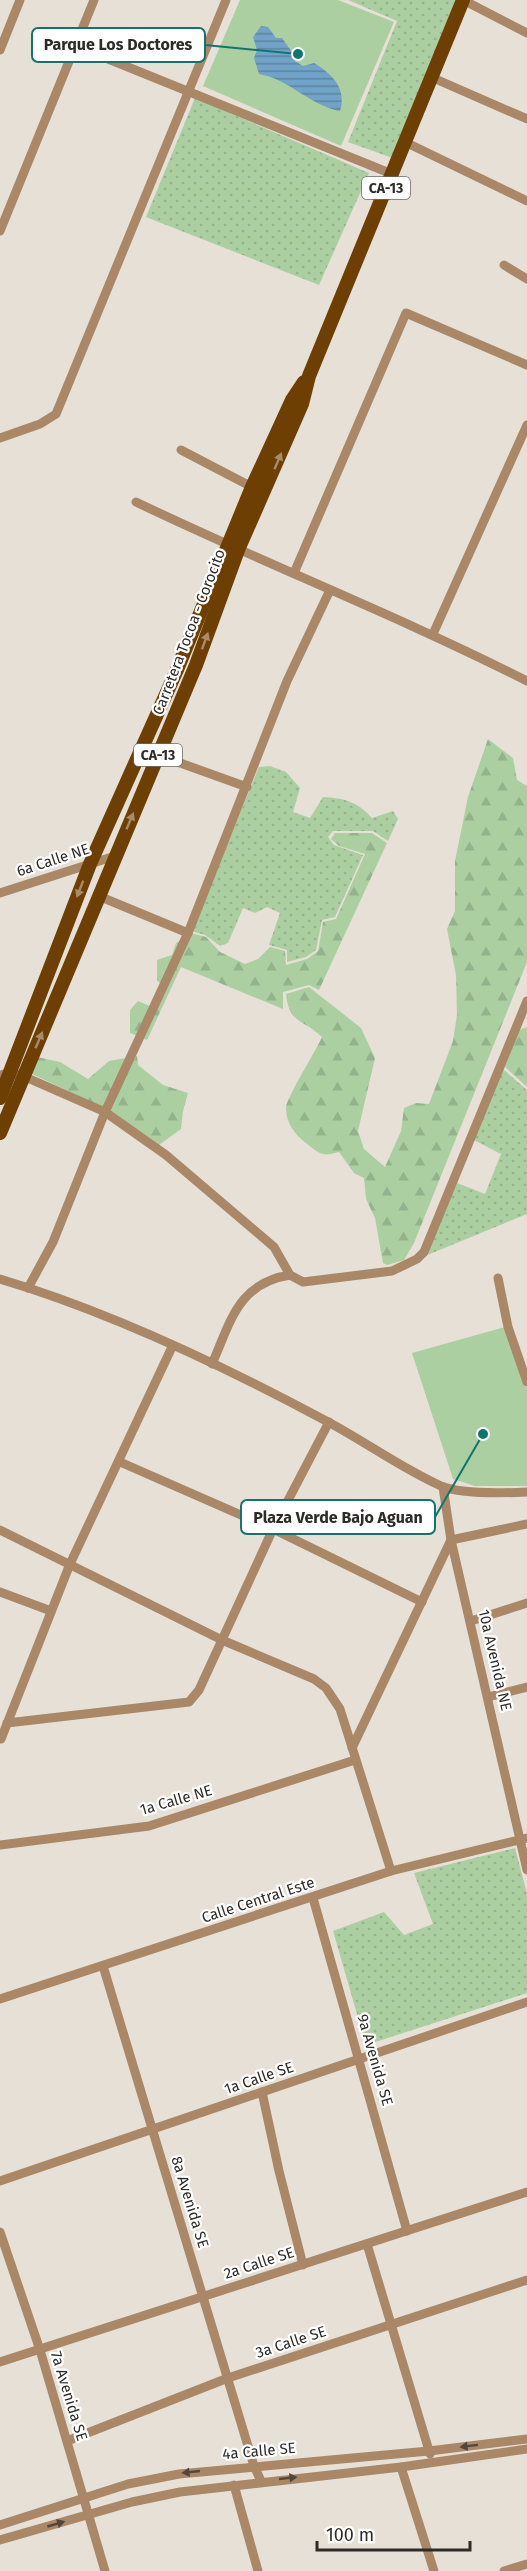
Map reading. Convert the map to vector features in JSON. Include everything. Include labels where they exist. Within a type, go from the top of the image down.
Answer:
[{"type":"main road","name":"Carretera Tocoa - Corocito","points":[[0,1132],[11,1074],[90,864],[233,548],[302,404],[309,376],[463,0]]},
{"type":"main road","name":"Carretera Tocoa - Corocito","points":[[0,1098],[101,897],[115,856],[196,665],[252,487],[292,400],[309,376]]},
{"type":"street","points":[[0,50],[20,0]]},
{"type":"street","points":[[0,231],[94,0]]},
{"type":"street","points":[[0,438],[40,424],[56,414],[226,0]]},
{"type":"street","points":[[463,0],[527,33]]},
{"type":"street","points":[[76,46],[392,174]]},
{"type":"street","points":[[431,77],[527,119]]},
{"type":"street","points":[[405,142],[527,201]]},
{"type":"street","points":[[504,265],[527,279]]},
{"type":"street","points":[[294,573],[406,314],[527,365]]},
{"type":"street","points":[[433,634],[523,447],[527,425]]},
{"type":"street","points":[[181,450],[252,487]]},
{"type":"street","points":[[136,502],[233,548],[433,634],[527,681]]},
{"type":"street","points":[[28,1288],[53,1242],[105,1112],[188,933],[287,681],[330,590]]},
{"type":"street","points":[[158,756],[246,787]]},
{"type":"street","name":"6a Calle NE","points":[[0,893],[115,856]]},
{"type":"street","points":[[101,897],[188,933]]},
{"type":"street","points":[[11,1074],[105,1112],[191,1174],[274,1247],[291,1275],[303,1282],[381,1273],[404,1266],[424,1252],[527,1001]]},
{"type":"street","points":[[212,1364],[239,1302],[259,1284],[291,1275]]},
{"type":"street","points":[[498,1278],[508,1326],[527,1382]]},
{"type":"street","points":[[0,1279],[105,1316],[212,1364],[329,1422],[443,1487],[501,1494],[527,1492]]},
{"type":"street","points":[[1,1739],[70,1564],[120,1462],[172,1347]]},
{"type":"street","points":[[7,1723],[189,1702],[199,1690],[273,1529],[329,1422]]},
{"type":"street","points":[[120,1462],[273,1529],[422,1602]]},
{"type":"street","name":"10a Avenida NE","points":[[443,1487],[451,1540],[523,1838],[527,1870]]},
{"type":"street","points":[[352,1748],[451,1540],[527,1524]]},
{"type":"street","points":[[0,1530],[222,1640],[314,1680],[326,1688],[340,1709],[392,1871]]},
{"type":"street","points":[[0,1592],[51,1611]]},
{"type":"street","points":[[471,1621],[527,1603]]},
{"type":"street","points":[[488,1696],[527,1687]]},
{"type":"street","name":"1a Calle NE","points":[[0,1845],[149,1826],[355,1760]]},
{"type":"street","name":"Calle Central Este","points":[[0,1999],[392,1871],[523,1838]]},
{"type":"street","name":"9a Avenida SE","points":[[313,1898],[407,2231]]},
{"type":"street","name":"8a Avenida SE","points":[[103,1966],[254,2466],[261,2481]]},
{"type":"street","name":"1a Calle SE","points":[[0,2181],[527,2002]]},
{"type":"street","points":[[262,2092],[303,2265]]},
{"type":"street","name":"2a Calle SE","points":[[0,2362],[527,2192]]},
{"type":"street","name":"7a Avenida SE","points":[[0,2232],[40,2350],[105,2571]]},
{"type":"street","points":[[367,2244],[433,2464]]},
{"type":"street","name":"3a Calle SE","points":[[67,2441],[228,2378],[527,2280]]},
{"type":"street","name":"4a Calle SE","points":[[0,2525],[84,2497],[179,2474],[429,2451],[527,2439]]},
{"type":"street","name":"4a Calle SE","points":[[0,2540],[89,2514],[180,2492],[261,2481],[401,2468],[527,2450]]},
{"type":"street","points":[[401,2468],[434,2571]]},
{"type":"street","points":[[234,2486],[258,2571]]},
{"type":"street","points":[[504,2571],[527,2564]]},
{"type":"green space","points":[[240,0],[338,0],[394,22],[341,146],[203,86]]},
{"type":"green space","points":[[348,0],[467,0],[401,161],[348,142],[397,21]]},
{"type":"green space","points":[[195,98],[369,173],[319,285],[146,217]]},
{"type":"green space","points":[[488,739],[513,758],[517,780],[527,786],[527,962],[414,1243],[404,1260],[387,1265],[383,1263],[375,1218],[366,1199],[364,1178],[354,1173],[339,1152],[325,1154],[318,1152],[302,1140],[289,1124],[287,1103],[322,1037],[294,1016],[290,1011],[286,994],[309,987],[361,1028],[375,1058],[358,1131],[364,1149],[385,1167],[401,1131],[404,1108],[416,1103],[429,1104],[453,1041],[457,1015],[456,975],[447,929],[455,911],[455,861],[468,797]]},
{"type":"green space","points":[[270,766],[286,772],[300,788],[293,812],[310,818],[323,797],[338,798],[361,808],[372,818],[393,811],[398,819],[388,841],[373,831],[333,831],[328,837],[334,845],[363,855],[335,917],[322,920],[316,950],[306,957],[287,962],[287,950],[269,945],[280,913],[267,907],[255,913],[243,908],[228,943],[220,946],[205,935],[191,931],[259,767]]},
{"type":"green space","points":[[335,833],[372,833],[387,843],[319,990],[309,985],[283,992],[283,1009],[181,967],[147,1040],[130,1033],[130,1010],[138,1001],[152,1007],[163,986],[157,980],[157,960],[172,955],[176,943],[191,933],[206,937],[220,952],[245,964],[258,959],[270,947],[285,951],[286,965],[307,959],[318,951],[323,922],[336,919],[365,854],[339,846],[331,839]]},
{"type":"green space","points":[[527,1027],[527,1087],[505,1067],[519,1030]]},
{"type":"green space","points":[[137,1056],[138,1065],[163,1085],[188,1093],[181,1129],[159,1145],[105,1109],[28,1072],[37,1057],[60,1062],[88,1079],[109,1061]]},
{"type":"green space","points":[[503,1069],[527,1090],[527,1214],[425,1256],[457,1183],[485,1194],[501,1154],[474,1140]]},
{"type":"green space","points":[[505,1327],[527,1389],[527,1486],[475,1486],[453,1479],[412,1353]]},
{"type":"green space","points":[[515,1848],[527,1894],[527,1993],[366,2045],[333,1931],[384,1912],[404,1935],[433,1924],[414,1873]]},
{"type":"water","points":[[261,26],[268,27],[276,38],[282,38],[294,55],[295,61],[303,66],[314,63],[332,77],[340,89],[342,103],[340,111],[318,103],[280,81],[259,74],[254,58],[257,50],[253,37]]},
{"type":"place","name":"Parque Los Doctores","points":[[298,54]]},
{"type":"place","name":"Plaza Verde Bajo Aguan","points":[[483,1434]]}]
